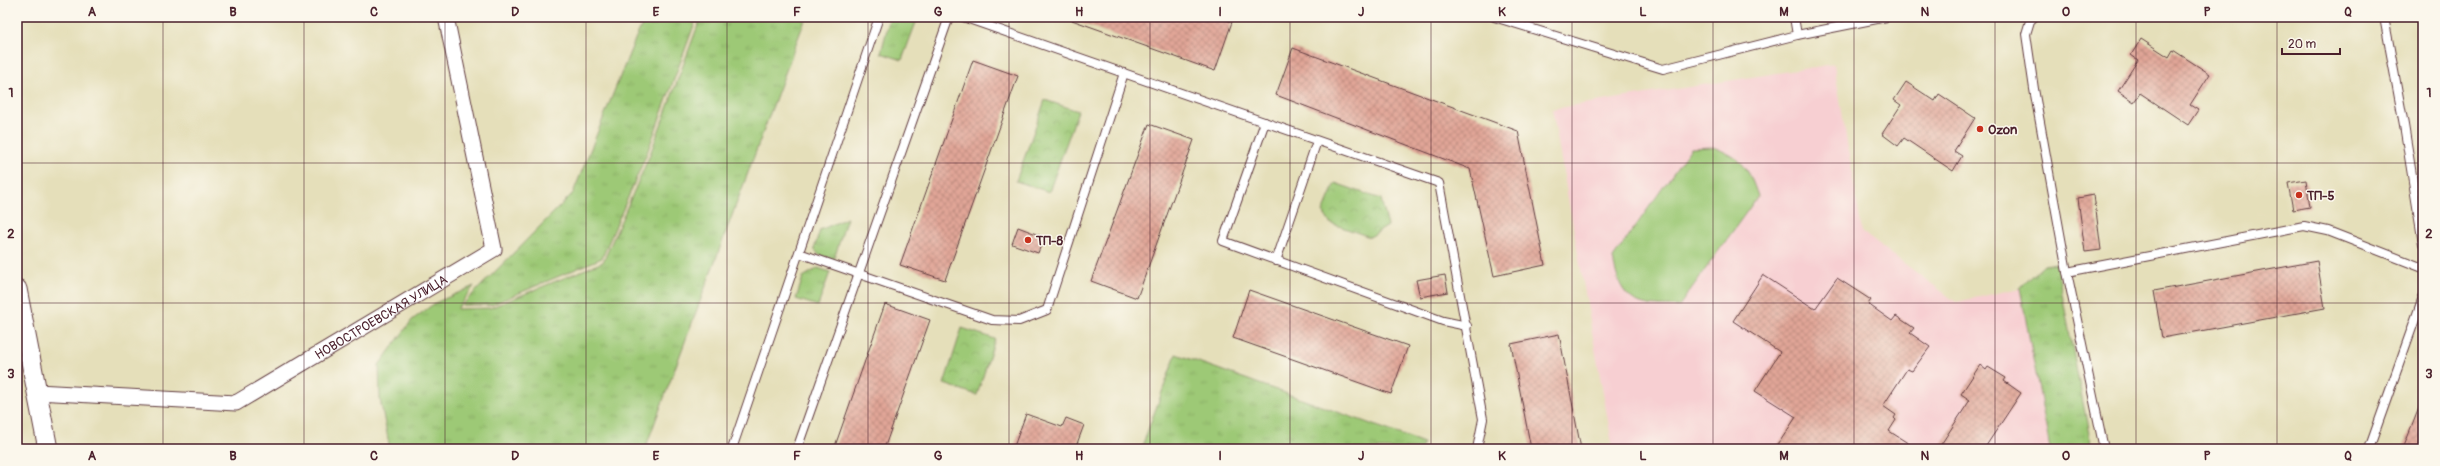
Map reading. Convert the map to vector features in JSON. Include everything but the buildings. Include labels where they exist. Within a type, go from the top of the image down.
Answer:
[{"type":"street","name":"НОВОСТРОЕВСКАЯ УЛИЦА","points":[[37,392],[236,403],[494,248],[446,17]]},
{"type":"street","points":[[17,289],[48,449]]},
{"type":"lane","points":[[732,449],[879,17]]},
{"type":"lane","points":[[797,449],[949,17]]},
{"type":"lane","points":[[963,17],[1439,183],[1467,326],[1483,419],[1477,449]]},
{"type":"lane","points":[[1494,17],[1663,69],[1797,35],[1887,17]]},
{"type":"lane","points":[[1794,17],[1797,35]]},
{"type":"lane","points":[[2034,17],[2030,21],[2026,34],[2034,89],[2067,272],[2104,449]]},
{"type":"lane","points":[[2384,17],[2404,125],[2423,244]]},
{"type":"lane","points":[[799,253],[858,275],[992,320],[1019,321],[1047,310],[1124,74]]},
{"type":"lane","points":[[1265,122],[1223,241],[1443,321],[1467,326]]},
{"type":"lane","points":[[1276,261],[1317,141]]},
{"type":"lane","points":[[2067,272],[2304,226],[2328,231],[2423,268]]},
{"type":"lane","points":[[2369,449],[2423,297]]},
{"type":"shaded area","points":[[1834,64],[1862,232],[1956,302],[2020,288],[2050,449],[1613,449],[1552,109]]},
{"type":"green space","points":[[646,17],[697,17],[647,153],[602,258],[491,305],[462,305],[573,193],[636,37]]},
{"type":"green space","points":[[701,17],[806,17],[645,449],[390,449],[380,399],[379,365],[412,320],[435,303],[474,286],[457,309],[490,308],[603,262],[649,157]]},
{"type":"green space","points":[[890,17],[918,17],[902,60],[881,53]]},
{"type":"green space","points":[[1045,100],[1078,111],[1049,192],[1016,181]]},
{"type":"green space","points":[[1713,147],[1731,155],[1743,164],[1751,177],[1758,196],[1679,306],[1652,306],[1633,299],[1626,293],[1620,284],[1613,258],[1691,148]]},
{"type":"green space","points":[[1335,183],[1381,199],[1388,226],[1370,237],[1330,223],[1323,212]]},
{"type":"green space","points":[[847,218],[834,259],[819,255],[814,249],[820,230]]},
{"type":"green space","points":[[2056,263],[2092,449],[2050,449],[2020,288],[2044,265]]},
{"type":"green space","points":[[818,268],[830,272],[818,306],[796,299],[803,277]]},
{"type":"green space","points":[[962,328],[995,339],[977,395],[944,384]]},
{"type":"green space","points":[[1176,354],[1424,443],[1421,449],[1141,449]]},
{"type":"place","name":"Ozon","points":[[1980,129]]},
{"type":"place","name":"ТП-5","points":[[2299,195]]},
{"type":"place","name":"ТП-8","points":[[1028,240]]}]
